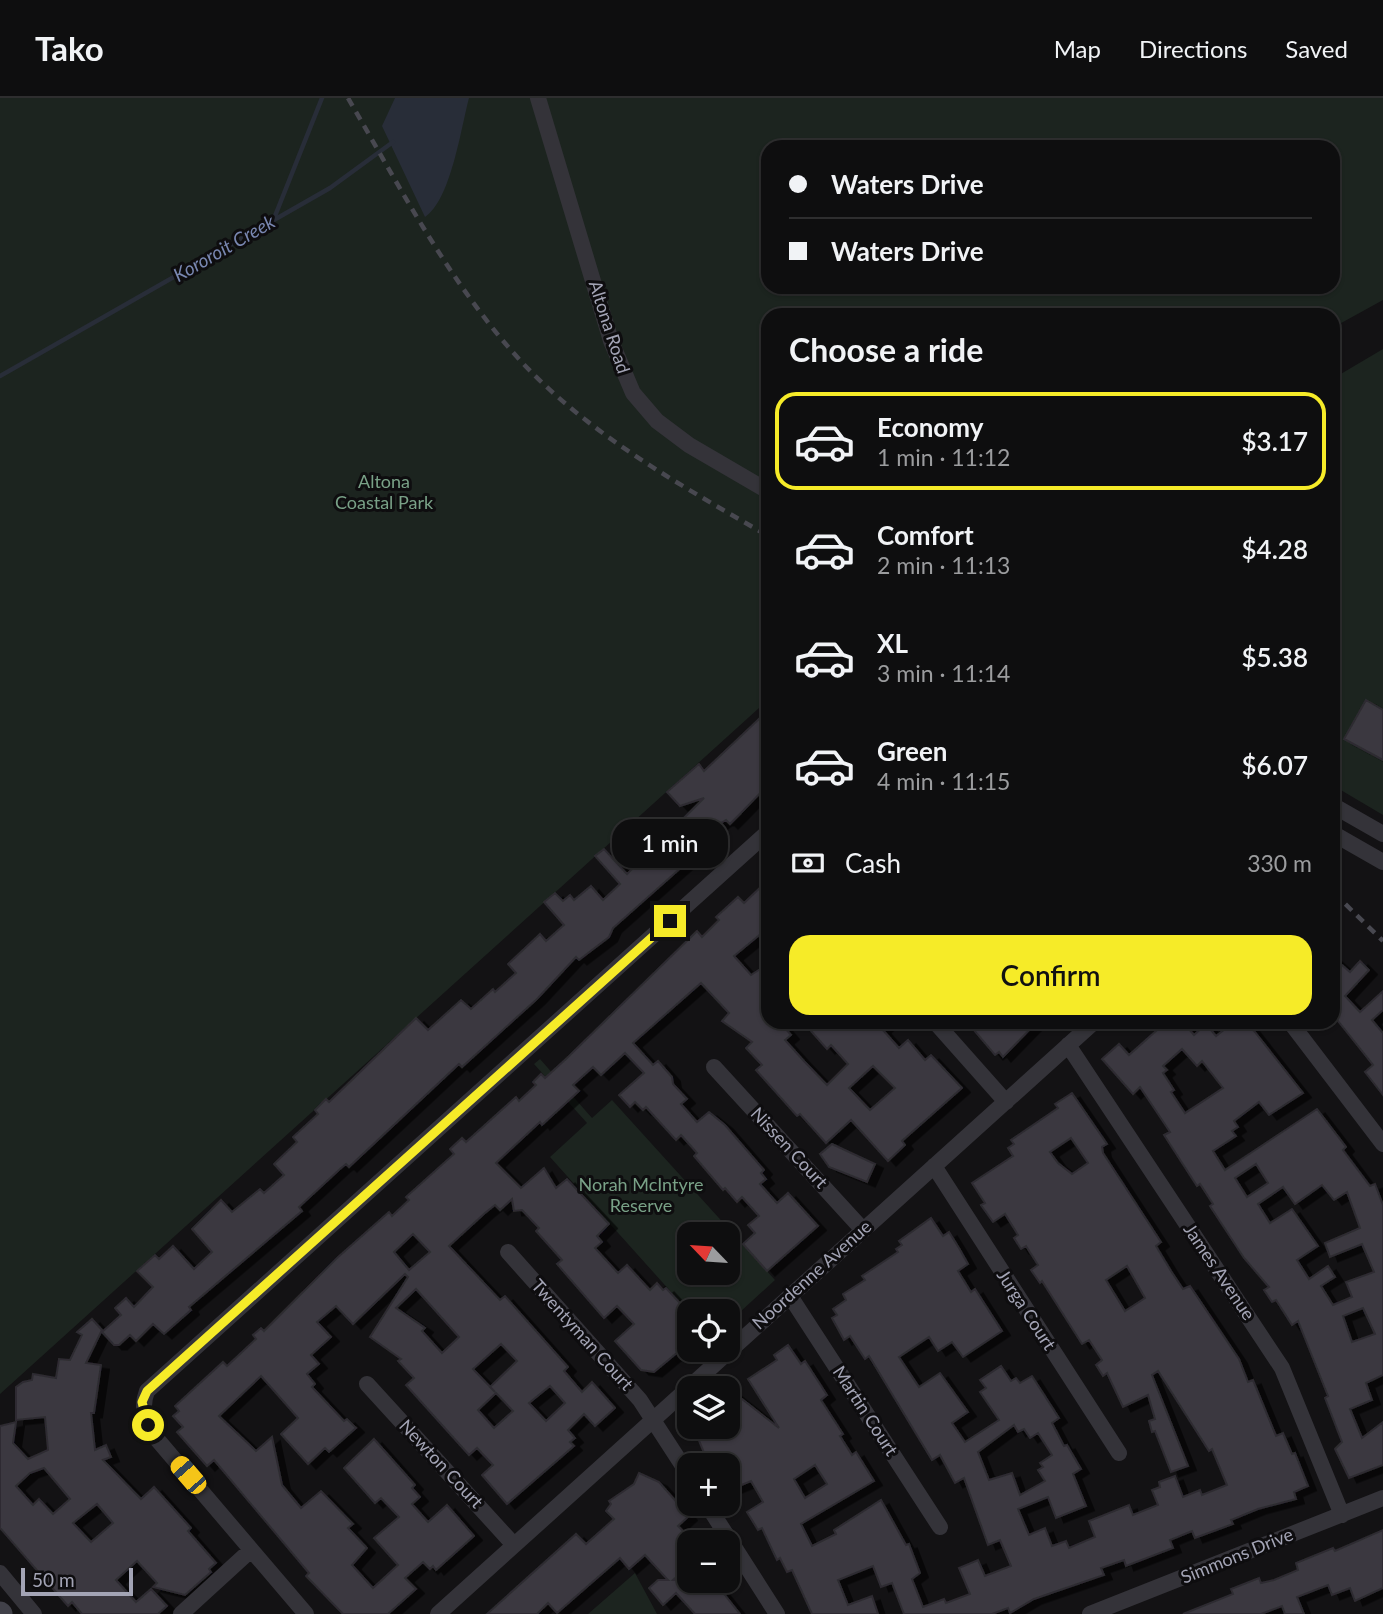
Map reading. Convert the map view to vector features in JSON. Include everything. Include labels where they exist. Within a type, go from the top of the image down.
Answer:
[{"type":"street","name":"Altona Road","points":[[538,98],[611,341],[634,393],[657,421],[680,439],[761,487]]},
{"type":"street","points":[[1340,809],[1383,834]]},
{"type":"street","points":[[1340,837],[1383,862]]},
{"type":"street","points":[[306,1614],[156,1438],[144,1414],[142,1402],[147,1391],[761,838]]},
{"type":"street","points":[[941,1029],[1006,1102]]},
{"type":"street","name":"Noordenne Avenue","points":[[438,1614],[1086,1029]]},
{"type":"street","points":[[1295,1029],[1383,1144]]},
{"type":"street","name":"James Avenue","points":[[1068,1045],[1282,1368],[1342,1514]]},
{"type":"street","name":"Nissen Court","points":[[714,1067],[863,1230]]},
{"type":"street","name":"Jurga Court","points":[[934,1166],[1119,1453]]},
{"type":"street","name":"Twentyman Court","points":[[508,1252],[640,1400],[653,1419]]},
{"type":"street","name":"Martin Court","points":[[790,1296],[940,1527]]},
{"type":"street","name":"Newton Court","points":[[367,1384],[514,1545]]},
{"type":"street","points":[[653,1419],[677,1457]]},
{"type":"street","name":"Simmons Drive","points":[[1090,1614],[1383,1498]]},
{"type":"street","points":[[714,1516],[777,1614]]},
{"type":"street","points":[[181,1614],[251,1550]]},
{"type":"street","points":[[0,1573],[34,1614]]},
{"type":"green space","name":"Altona Coastal Park","points":[[0,98],[1383,98],[1383,300],[1340,324],[1340,308],[761,308],[761,706],[0,1394]]},
{"type":"green space","points":[[1383,349],[1383,815],[1340,790],[1340,374]]},
{"type":"green space","name":"Norah McIntyre Reserve","points":[[540,1059],[592,1118],[612,1100],[722,1222],[677,1222],[677,1285],[740,1285],[740,1241],[775,1280],[740,1312],[740,1299],[677,1299],[550,1157],[587,1123],[534,1064]]},
{"type":"green space","points":[[635,1573],[657,1614],[588,1614]]},
{"type":"shaded area","points":[[395,98],[469,98],[448,180],[434,208],[425,217],[382,126]]},
{"type":"building","points":[[1366,700],[1383,710],[1383,760],[1344,739]]},
{"type":"building","points":[[760,718],[761,792],[730,824],[726,820],[721,823],[696,845],[701,850],[613,928],[609,937],[579,960],[576,957],[537,999],[462,1067],[459,1064],[349,1167],[346,1164],[340,1169],[299,1207],[302,1211],[189,1307],[191,1310],[164,1334],[153,1324],[136,1341],[130,1335],[119,1345],[114,1345],[102,1332],[121,1315],[115,1308],[126,1298],[134,1307],[153,1287],[137,1271],[155,1255],[159,1259],[173,1246],[194,1269],[212,1252],[192,1229],[221,1200],[232,1212],[260,1189],[264,1193],[284,1175],[274,1164],[297,1142],[293,1137],[318,1114],[315,1110],[326,1099],[329,1102],[416,1018],[428,1030],[461,1000],[471,1009],[516,973],[508,964],[540,934],[546,941],[564,925],[544,902],[555,893],[563,901],[570,895],[574,900],[591,886],[603,900],[620,884],[595,856],[604,849],[627,874],[704,798],[680,806],[667,792],[699,764],[704,771]]},
{"type":"building","points":[[761,887],[761,934],[734,956],[751,975],[761,969],[761,1029],[786,1029],[791,1035],[785,1040],[827,1085],[848,1064],[831,1045],[827,1049],[809,1029],[882,1029],[899,1048],[908,1040],[925,1060],[931,1055],[962,1088],[902,1141],[905,1145],[888,1161],[851,1120],[826,1143],[800,1114],[797,1116],[756,1070],[762,1065],[746,1048],[752,1042],[722,1021],[729,1013],[701,983],[633,1043],[653,1065],[658,1061],[672,1077],[673,1084],[687,1099],[681,1104],[697,1122],[709,1112],[725,1125],[764,1170],[761,1173],[766,1179],[760,1184],[777,1203],[788,1193],[818,1226],[767,1271],[743,1244],[755,1233],[748,1225],[759,1216],[742,1197],[737,1202],[725,1188],[723,1190],[694,1156],[697,1153],[681,1135],[676,1140],[646,1107],[643,1110],[635,1102],[630,1107],[619,1095],[644,1073],[625,1053],[601,1075],[593,1067],[573,1085],[579,1091],[542,1125],[540,1122],[496,1163],[521,1188],[544,1168],[556,1188],[567,1179],[609,1224],[597,1236],[602,1242],[595,1248],[618,1273],[627,1265],[650,1290],[657,1283],[677,1300],[677,1353],[654,1372],[641,1370],[615,1341],[634,1324],[617,1306],[604,1318],[557,1264],[562,1260],[536,1231],[539,1228],[522,1210],[514,1211],[512,1199],[500,1210],[495,1205],[485,1213],[449,1246],[500,1300],[505,1296],[568,1367],[564,1371],[582,1392],[592,1382],[615,1408],[595,1426],[584,1414],[568,1430],[575,1438],[570,1442],[574,1446],[507,1504],[482,1475],[493,1465],[477,1448],[469,1455],[406,1385],[414,1378],[398,1361],[401,1359],[370,1337],[408,1277],[405,1274],[353,1324],[336,1306],[317,1322],[331,1337],[311,1355],[319,1364],[307,1374],[315,1384],[312,1387],[344,1421],[347,1419],[356,1428],[329,1452],[325,1448],[308,1464],[281,1434],[298,1418],[261,1376],[219,1416],[256,1451],[272,1437],[282,1485],[301,1508],[321,1491],[353,1524],[348,1528],[367,1548],[352,1565],[373,1588],[398,1565],[374,1538],[399,1517],[381,1498],[375,1503],[344,1468],[374,1439],[415,1485],[412,1488],[420,1497],[412,1504],[428,1522],[447,1505],[474,1536],[436,1570],[433,1566],[430,1569],[423,1562],[405,1578],[416,1589],[388,1614],[343,1614],[306,1576],[309,1573],[214,1460],[207,1466],[177,1432],[183,1427],[173,1416],[179,1411],[175,1406],[223,1362],[227,1366],[256,1339],[253,1335],[261,1328],[264,1331],[337,1258],[389,1212],[392,1216],[409,1200],[406,1197],[454,1154],[450,1149],[462,1138],[466,1142],[516,1097],[519,1101],[536,1085],[533,1082],[541,1074],[545,1078],[567,1058],[697,931],[702,937],[719,920],[716,917],[738,897],[744,903]],"holes":[[[873,1066],[895,1088],[870,1110],[849,1088]],[[413,1234],[430,1252],[409,1270],[394,1252]],[[416,1289],[459,1337],[442,1353],[422,1331],[425,1328],[396,1308]],[[501,1344],[517,1361],[490,1387],[473,1369]],[[550,1386],[565,1403],[546,1421],[529,1403]],[[496,1393],[513,1411],[494,1428],[478,1410]]]},
{"type":"building","points":[[1360,961],[1369,970],[1345,996],[1360,1012],[1383,991],[1383,1010],[1372,1020],[1383,1033],[1383,1095],[1365,1072],[1373,1065],[1340,1024],[1340,963],[1350,972]]},
{"type":"building","points":[[973,1029],[1030,1029],[1003,1057],[999,1052],[995,1055]]},
{"type":"building","points":[[1158,1029],[1189,1029],[1194,1035],[1201,1029],[1210,1029],[1216,1036],[1225,1029],[1253,1029],[1303,1093],[1269,1115],[1259,1102],[1234,1121],[1238,1127],[1232,1131],[1236,1136],[1213,1151],[1225,1170],[1317,1109],[1346,1147],[1343,1150],[1370,1186],[1375,1184],[1383,1205],[1383,1375],[1366,1383],[1372,1400],[1350,1409],[1362,1438],[1383,1422],[1383,1465],[1349,1478],[1335,1449],[1342,1442],[1325,1398],[1328,1396],[1298,1321],[1292,1325],[1276,1300],[1272,1302],[1264,1290],[1269,1287],[1244,1258],[1210,1206],[1213,1204],[1200,1184],[1197,1186],[1164,1135],[1170,1132],[1140,1087],[1133,1094],[1102,1059],[1119,1044],[1129,1055]],"holes":[[[1182,1049],[1197,1066],[1202,1061],[1223,1088],[1185,1113],[1171,1092],[1174,1090],[1163,1073],[1167,1070],[1163,1066]],[[1256,1164],[1268,1183],[1247,1197],[1235,1178]],[[1322,1185],[1334,1200],[1347,1192],[1360,1228],[1325,1243],[1330,1257],[1362,1244],[1374,1272],[1346,1282],[1352,1297],[1333,1305],[1321,1286],[1335,1277],[1328,1266],[1309,1279],[1297,1260],[1318,1246],[1292,1209],[1270,1223],[1258,1204],[1283,1187],[1295,1204]],[[1363,1308],[1375,1334],[1352,1342],[1343,1316]]]},
{"type":"building","points":[[1072,1093],[1107,1144],[1102,1147],[1103,1153],[1161,1242],[1156,1246],[1183,1289],[1190,1286],[1239,1359],[1248,1382],[1253,1380],[1276,1436],[1283,1433],[1292,1454],[1295,1453],[1308,1486],[1294,1492],[1296,1499],[1258,1509],[1231,1520],[1233,1524],[1195,1538],[1192,1531],[1170,1540],[1173,1548],[1126,1566],[1124,1560],[1101,1568],[1104,1575],[1034,1599],[1010,1613],[1008,1608],[992,1614],[904,1614],[892,1583],[881,1587],[873,1566],[838,1580],[848,1605],[872,1596],[878,1614],[812,1614],[792,1570],[787,1572],[780,1558],[777,1560],[762,1528],[758,1530],[747,1512],[763,1502],[751,1481],[740,1486],[740,1453],[704,1453],[698,1439],[740,1439],[740,1397],[779,1428],[748,1379],[777,1360],[774,1355],[788,1345],[801,1364],[805,1361],[827,1395],[821,1400],[843,1434],[840,1436],[852,1455],[856,1452],[874,1481],[801,1524],[812,1546],[836,1534],[834,1530],[881,1500],[906,1545],[909,1544],[920,1573],[912,1579],[923,1607],[944,1599],[946,1603],[970,1594],[959,1568],[978,1560],[985,1576],[1011,1566],[1000,1540],[988,1545],[964,1478],[955,1483],[940,1455],[932,1460],[869,1356],[865,1359],[850,1336],[844,1340],[832,1318],[837,1315],[833,1309],[846,1300],[843,1294],[865,1280],[862,1276],[898,1252],[896,1249],[902,1245],[899,1241],[931,1218],[943,1236],[949,1232],[968,1264],[958,1271],[971,1292],[975,1289],[1002,1331],[963,1357],[952,1342],[938,1351],[929,1337],[899,1357],[919,1387],[940,1373],[968,1412],[952,1423],[965,1442],[999,1420],[980,1392],[986,1388],[980,1380],[1001,1366],[1011,1381],[1016,1378],[1020,1383],[1032,1376],[1059,1418],[1052,1423],[1064,1446],[1067,1445],[1081,1469],[1073,1474],[1086,1506],[1056,1518],[1048,1497],[1018,1509],[1029,1535],[1045,1528],[1052,1546],[1066,1541],[1069,1548],[1095,1537],[1089,1521],[1129,1505],[1133,1515],[1158,1505],[1152,1490],[1160,1487],[1159,1482],[1175,1476],[1183,1497],[1200,1490],[1202,1495],[1227,1485],[1212,1449],[1209,1451],[1158,1371],[1152,1375],[1188,1466],[1171,1472],[1155,1431],[1152,1432],[1149,1421],[1155,1419],[1148,1395],[1123,1407],[1107,1373],[1103,1376],[1096,1365],[1102,1360],[1089,1340],[1082,1344],[1042,1281],[1040,1283],[1031,1270],[1038,1265],[1026,1246],[1021,1249],[1014,1238],[1018,1235],[1005,1214],[993,1222],[981,1205],[985,1203],[972,1183],[1013,1156],[1008,1148],[1014,1144],[1011,1140],[1058,1108],[1055,1104]],"holes":[[[1071,1138],[1088,1163],[1072,1174],[1058,1163],[1050,1152]],[[1127,1266],[1145,1298],[1125,1311],[1106,1280]],[[1014,1425],[1018,1432],[1024,1429],[1030,1438],[1038,1433],[1052,1455],[1040,1463],[1043,1467],[1038,1470],[1045,1481],[1020,1495],[1012,1473],[989,1480],[978,1452]],[[815,1465],[827,1484],[805,1498],[794,1479]]]},
{"type":"building","points":[[832,1144],[875,1164],[867,1182],[829,1167],[820,1154]]},
{"type":"building","points":[[92,1319],[102,1330],[86,1363],[101,1365],[94,1413],[91,1413],[95,1450],[106,1445],[111,1457],[103,1460],[141,1499],[154,1487],[191,1528],[188,1531],[216,1563],[209,1569],[211,1572],[185,1595],[153,1587],[157,1583],[137,1561],[116,1580],[136,1602],[151,1589],[167,1606],[158,1614],[82,1614],[72,1602],[68,1606],[0,1528],[0,1426],[16,1422],[13,1443],[28,1459],[48,1450],[45,1417],[16,1420],[16,1387],[32,1380],[33,1374],[56,1378],[59,1359],[70,1360],[82,1335],[77,1332]],"holes":[[[44,1468],[70,1499],[53,1514],[39,1499],[33,1505],[16,1486],[30,1473]],[[97,1504],[113,1523],[91,1542],[73,1523]]]},
{"type":"building","points":[[639,1473],[659,1482],[677,1502],[677,1516],[689,1516],[678,1526],[682,1530],[677,1530],[677,1577],[673,1580],[677,1580],[677,1593],[723,1593],[740,1614],[695,1614],[676,1593],[663,1605],[649,1588],[658,1580],[668,1580],[645,1555],[629,1569],[620,1558],[557,1613],[548,1603],[537,1614],[487,1614],[576,1534],[586,1544],[614,1519],[606,1511],[611,1504],[609,1501],[634,1484]]},
{"type":"building","points":[[1383,1530],[1383,1588],[1355,1601],[1350,1588],[1332,1595],[1328,1585],[1297,1597],[1304,1614],[1285,1614],[1282,1606],[1261,1614],[1183,1614],[1233,1594],[1231,1589],[1259,1578],[1261,1583],[1274,1580],[1298,1570],[1296,1563],[1333,1548],[1335,1551]]},
{"type":"waterway","points":[[275,216],[322,98]]},
{"type":"waterway","name":"Kororoit Creek","points":[[0,376],[330,188],[393,142]]},
{"type":"railway","points":[[348,98],[443,259],[486,320],[537,378],[598,430],[631,453],[761,532]]},
{"type":"railway","points":[[1340,899],[1383,941]]},
{"type":"route","points":[[148,1425],[142,1402],[147,1391],[670,921]]}]
